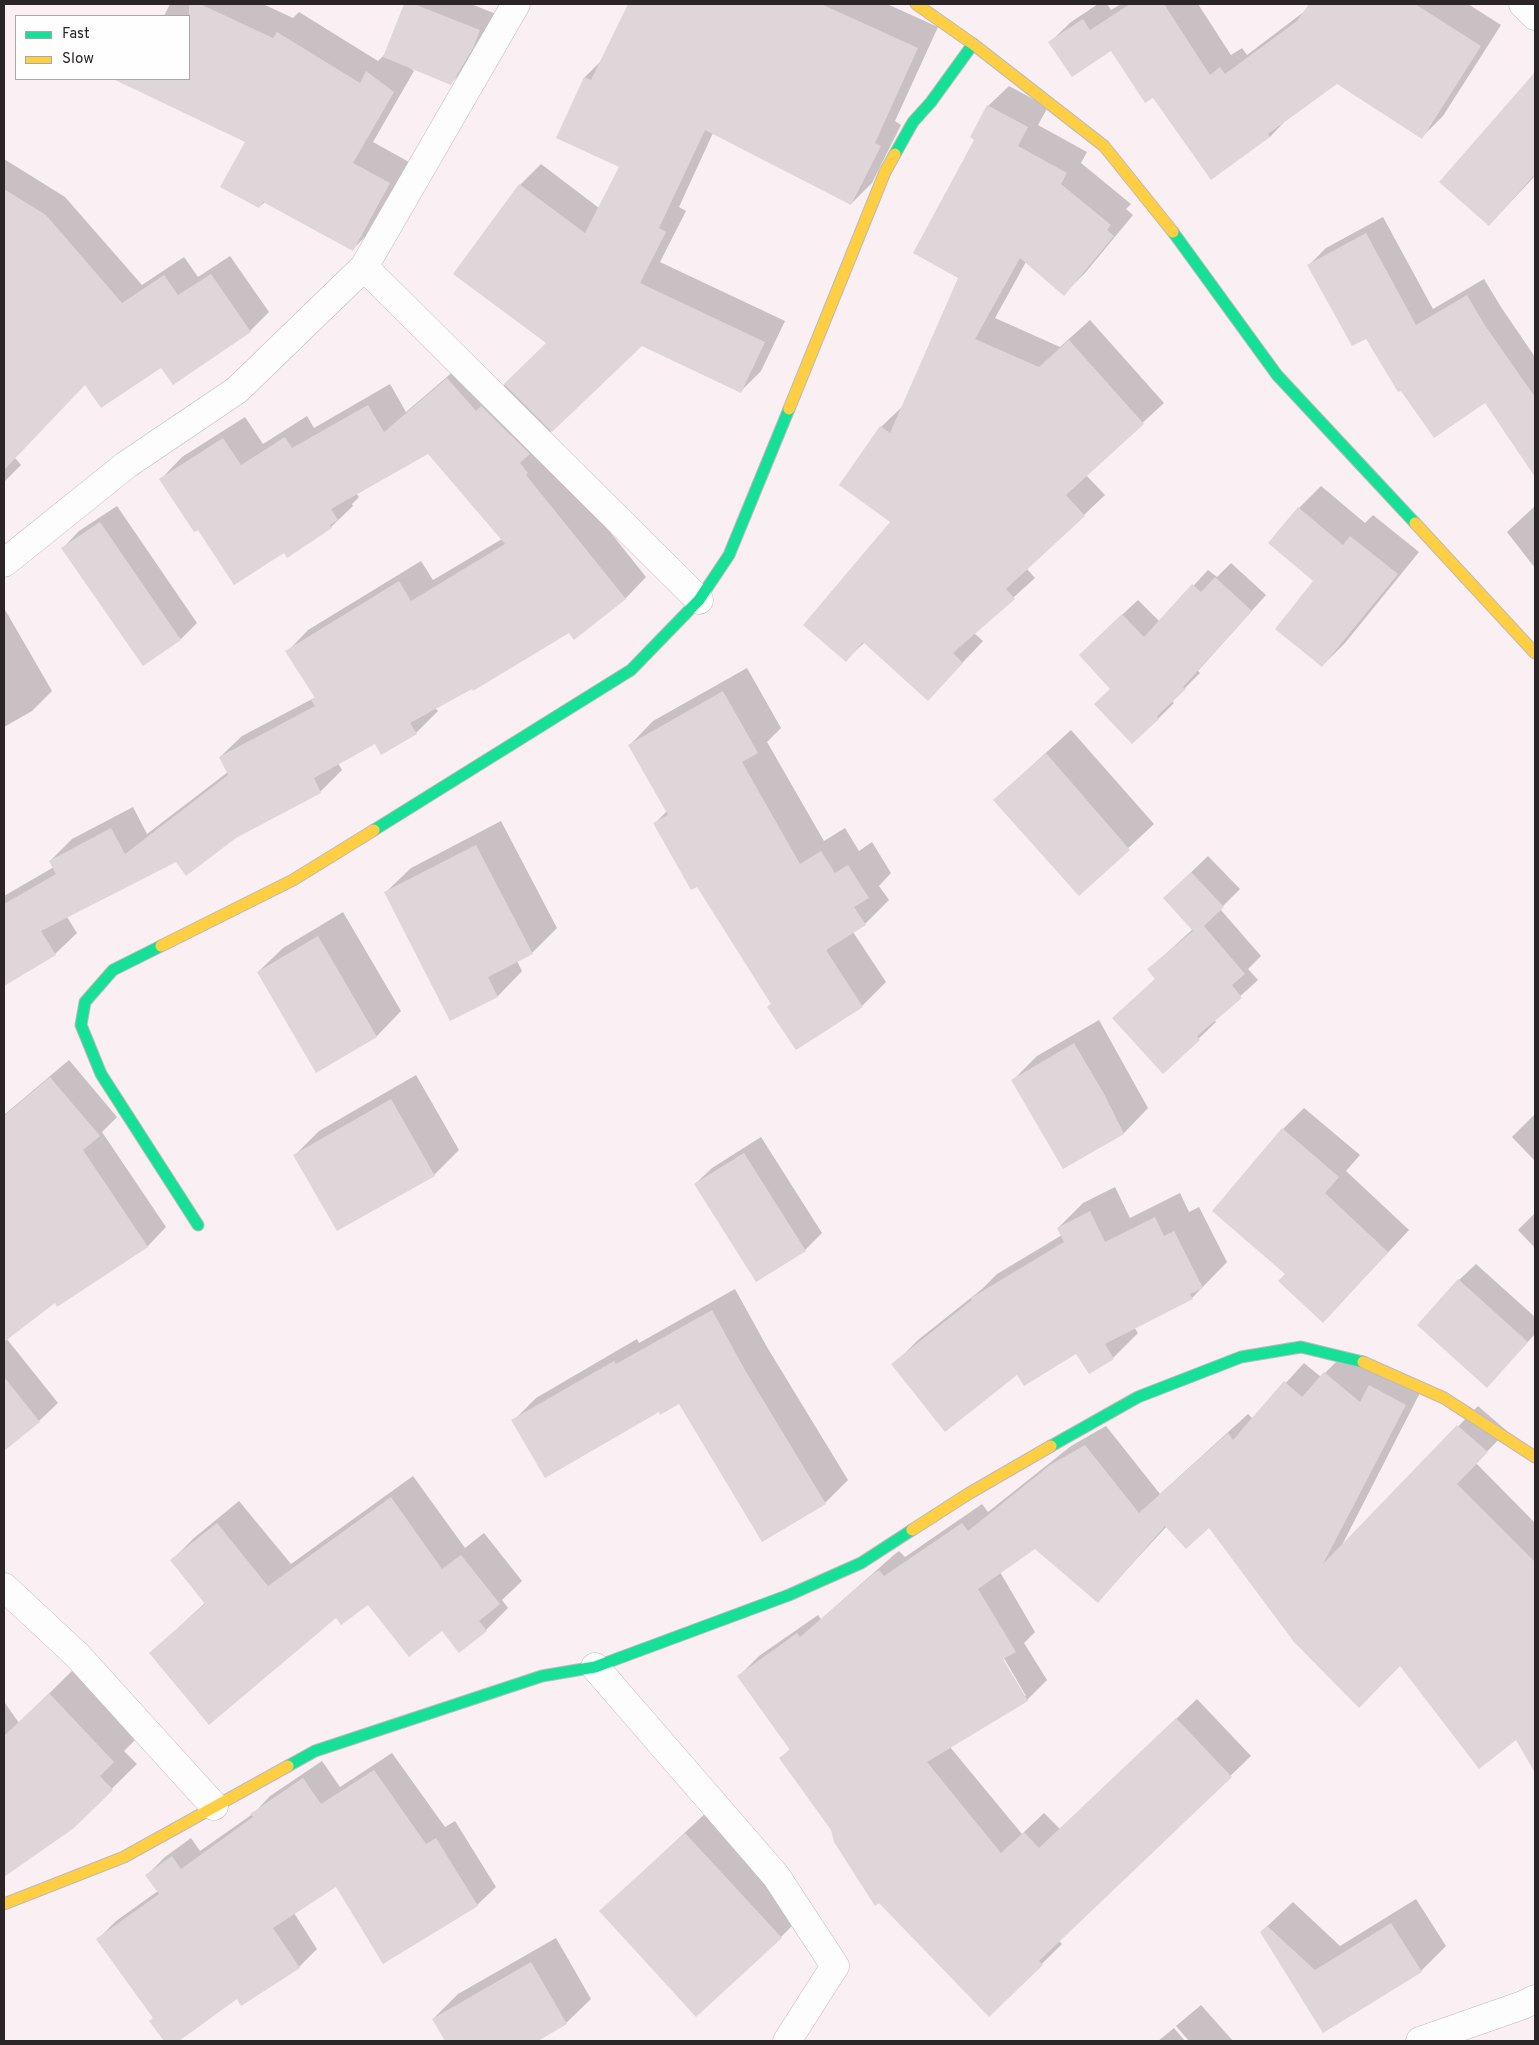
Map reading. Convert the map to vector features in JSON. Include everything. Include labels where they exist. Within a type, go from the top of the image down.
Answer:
[{"type":"street","points":[[4,563],[126,465],[237,390],[364,268],[516,4]]},
{"type":"street","points":[[916,4],[973,44],[1104,146],[1169,227],[1277,376],[1535,653]]},
{"type":"street","points":[[1523,4],[1535,16]]},
{"type":"street","points":[[198,1225],[101,1074],[81,1025],[85,1002],[113,970],[293,880],[630,670],[699,600],[729,555],[885,172],[913,122],[931,102],[973,44]]},
{"type":"street","points":[[364,268],[699,600]]},
{"type":"street","points":[[4,1904],[124,1857],[315,1750],[542,1676],[595,1667],[789,1596],[861,1563],[968,1494],[1138,1397],[1241,1357],[1300,1347],[1363,1362],[1444,1398],[1535,1457]]},
{"type":"street","points":[[4,1587],[77,1656],[214,1806]]},
{"type":"street","points":[[595,1667],[776,1876],[835,1966],[787,2041]]},
{"type":"street","points":[[1420,2041],[1523,2006],[1535,1999]]},
{"type":"building","points":[[189,4],[200,4],[273,38],[277,32],[360,83],[366,71],[394,92],[353,163],[390,183],[353,251],[263,202],[259,208],[220,187],[245,142],[115,80],[190,80]]},
{"type":"building","points":[[404,4],[414,4],[480,30],[473,48],[451,85],[383,57]]},
{"type":"building","points":[[628,4],[821,4],[918,48],[875,143],[881,146],[851,205],[705,130],[659,228],[666,232],[640,283],[765,342],[741,393],[642,346],[552,432],[504,384],[546,343],[453,274],[519,184],[585,233],[619,167],[556,138],[584,77],[591,80]]},
{"type":"building","points":[[1130,4],[1164,4],[1210,75],[1220,67],[1225,74],[1297,21],[1309,4],[1415,4],[1481,46],[1422,139],[1337,84],[1268,134],[1270,137],[1211,180],[1153,98],[1145,103],[1111,51],[1072,77],[1048,42],[1083,19],[1090,30]]},
{"type":"building","points":[[1535,72],[1535,174],[1489,226],[1439,182]]},
{"type":"building","points":[[987,105],[1028,127],[1018,146],[1067,173],[1061,184],[1111,225],[1107,230],[1114,236],[1064,296],[1020,258],[975,339],[1039,367],[1069,340],[1144,424],[1066,495],[1085,516],[1006,589],[1015,599],[953,653],[963,663],[928,701],[863,642],[846,662],[803,625],[890,522],[839,485],[880,426],[890,433],[958,278],[913,253],[974,140],[970,137]]},
{"type":"building","points":[[4,189],[46,215],[122,303],[164,275],[178,295],[211,274],[251,332],[173,385],[161,368],[101,408],[85,385],[4,470]]},
{"type":"building","points":[[1366,233],[1416,325],[1467,295],[1484,324],[1535,397],[1535,477],[1485,403],[1434,438],[1401,391],[1398,392],[1366,339],[1352,346],[1307,265]]},
{"type":"building","points":[[447,378],[476,411],[481,406],[530,454],[520,463],[528,473],[526,475],[626,599],[574,640],[569,633],[473,691],[472,689],[410,723],[417,734],[381,755],[375,744],[314,778],[321,793],[236,838],[186,876],[176,862],[41,931],[56,955],[4,986],[4,904],[56,874],[49,861],[111,828],[125,854],[228,775],[219,757],[315,706],[311,700],[315,698],[285,651],[399,581],[411,601],[505,544],[428,454],[331,509],[338,520],[330,525],[332,528],[287,558],[284,553],[234,585],[198,530],[194,532],[159,479],[223,438],[241,465],[285,437],[292,448],[368,405],[384,432]]},
{"type":"building","points":[[1298,507],[1343,545],[1350,536],[1398,574],[1322,667],[1275,629],[1313,581],[1268,543]]},
{"type":"building","points":[[100,522],[181,640],[143,666],[61,548]]},
{"type":"building","points":[[1215,577],[1252,611],[1183,687],[1186,689],[1157,716],[1159,719],[1132,744],[1094,704],[1110,689],[1079,655],[1122,614],[1144,637],[1192,584],[1201,592]]},
{"type":"building","points":[[723,691],[758,753],[742,762],[800,864],[821,851],[835,873],[848,865],[869,898],[854,907],[866,925],[826,950],[863,1007],[796,1050],[767,1007],[771,1004],[697,887],[691,890],[653,823],[668,815],[628,745]]},
{"type":"building","points":[[1046,753],[1130,850],[1079,896],[993,800]]},
{"type":"building","points":[[476,845],[533,954],[488,977],[498,997],[450,1021],[384,892]]},
{"type":"building","points":[[1191,872],[1224,907],[1204,926],[1245,974],[1232,985],[1242,998],[1197,1036],[1200,1040],[1163,1074],[1112,1018],[1155,979],[1147,969],[1193,931],[1163,898]]},
{"type":"building","points":[[318,936],[377,1037],[316,1073],[257,972]]},
{"type":"building","points":[[1074,1043],[1103,1092],[1124,1134],[1063,1169],[1011,1080]]},
{"type":"building","points":[[50,1077],[100,1136],[83,1150],[148,1247],[57,1307],[55,1303],[4,1342],[4,1116]]},
{"type":"building","points":[[391,1099],[435,1176],[337,1231],[293,1155]]},
{"type":"building","points":[[1282,1128],[1339,1177],[1325,1193],[1388,1252],[1323,1323],[1278,1281],[1285,1274],[1212,1211]]},
{"type":"building","points":[[744,1153],[806,1251],[756,1282],[694,1184]]},
{"type":"building","points":[[1090,1211],[1105,1242],[1155,1217],[1164,1236],[1174,1231],[1203,1288],[1190,1294],[1193,1299],[1105,1344],[1114,1359],[1089,1374],[1076,1354],[1024,1386],[1017,1375],[945,1432],[891,1364],[972,1300],[971,1298],[1064,1242],[1057,1228]]},
{"type":"building","points":[[1458,1279],[1528,1342],[1487,1388],[1417,1325]]},
{"type":"building","points":[[712,1310],[745,1370],[826,1504],[762,1542],[679,1404],[660,1415],[659,1412],[545,1478],[511,1420],[614,1361],[616,1364]]},
{"type":"building","points":[[1324,1372],[1360,1402],[1369,1385],[1406,1405],[1323,1564],[1457,1425],[1488,1452],[1457,1484],[1535,1562],[1535,1773],[1516,1740],[1479,1769],[1400,1666],[1359,1708],[1294,1642],[1209,1528],[1186,1549],[1165,1526],[1098,1603],[1035,1549],[978,1589],[1016,1652],[1003,1659],[1028,1701],[927,1762],[1001,1853],[1024,1832],[1039,1848],[1176,1718],[1232,1777],[1039,1961],[1043,1965],[989,2017],[879,1903],[875,1906],[834,1842],[831,1830],[779,1758],[790,1750],[737,1676],[797,1633],[800,1637],[879,1570],[884,1576],[962,1523],[968,1531],[1050,1465],[1085,1445],[1139,1513],[1228,1433],[1233,1440],[1284,1381],[1302,1397]]},
{"type":"building","points":[[4,1377],[40,1422],[4,1451]]},
{"type":"building","points":[[391,1497],[442,1569],[461,1555],[500,1604],[479,1621],[487,1631],[459,1653],[442,1631],[409,1657],[368,1605],[341,1625],[336,1618],[209,1725],[149,1653],[205,1604],[170,1560],[217,1523],[268,1586]]},
{"type":"building","points":[[49,1693],[114,1762],[100,1776],[113,1790],[74,1828],[4,1877],[4,1736]]},
{"type":"building","points":[[374,1770],[426,1844],[436,1838],[478,1906],[383,1964],[336,1887],[273,1928],[300,1968],[241,2006],[237,1999],[179,2041],[164,2041],[149,2021],[153,2018],[96,1939],[159,1894],[145,1875],[172,1856],[181,1869],[253,1817],[250,1814],[303,1778],[321,1804]]},
{"type":"building","points":[[685,1833],[782,1938],[696,2017],[599,1911]]},
{"type":"building","points":[[1391,1923],[1422,1972],[1323,2033],[1260,1932],[1267,1926],[1315,1970]]},
{"type":"building","points":[[531,1962],[567,2024],[538,2041],[445,2041],[432,2019]]},
{"type":"traffic: fast","points":[[895,154],[913,122],[931,102],[973,44]]},
{"type":"traffic: fast","points":[[1173,232],[1277,375],[1415,523]]},
{"type":"traffic: fast","points":[[374,830],[631,670],[699,600],[729,555],[789,409]]},
{"type":"traffic: fast","points":[[161,946],[113,970],[85,1002],[81,1025],[101,1074],[198,1225]]},
{"type":"traffic: fast","points":[[1051,1446],[1138,1397],[1241,1357],[1301,1347],[1363,1362]]},
{"type":"traffic: fast","points":[[288,1766],[315,1751],[542,1676],[595,1667],[789,1595],[861,1563],[912,1530]]},
{"type":"traffic: slow","points":[[916,4],[973,44],[1104,146],[1173,232]]},
{"type":"traffic: slow","points":[[789,409],[885,172],[895,154]]},
{"type":"traffic: slow","points":[[1415,523],[1535,653]]},
{"type":"traffic: slow","points":[[161,946],[293,880],[374,830]]},
{"type":"traffic: slow","points":[[1363,1362],[1444,1398],[1535,1457]]},
{"type":"traffic: slow","points":[[912,1530],[968,1494],[1051,1446]]},
{"type":"traffic: slow","points":[[4,1904],[124,1857],[288,1766]]}]
